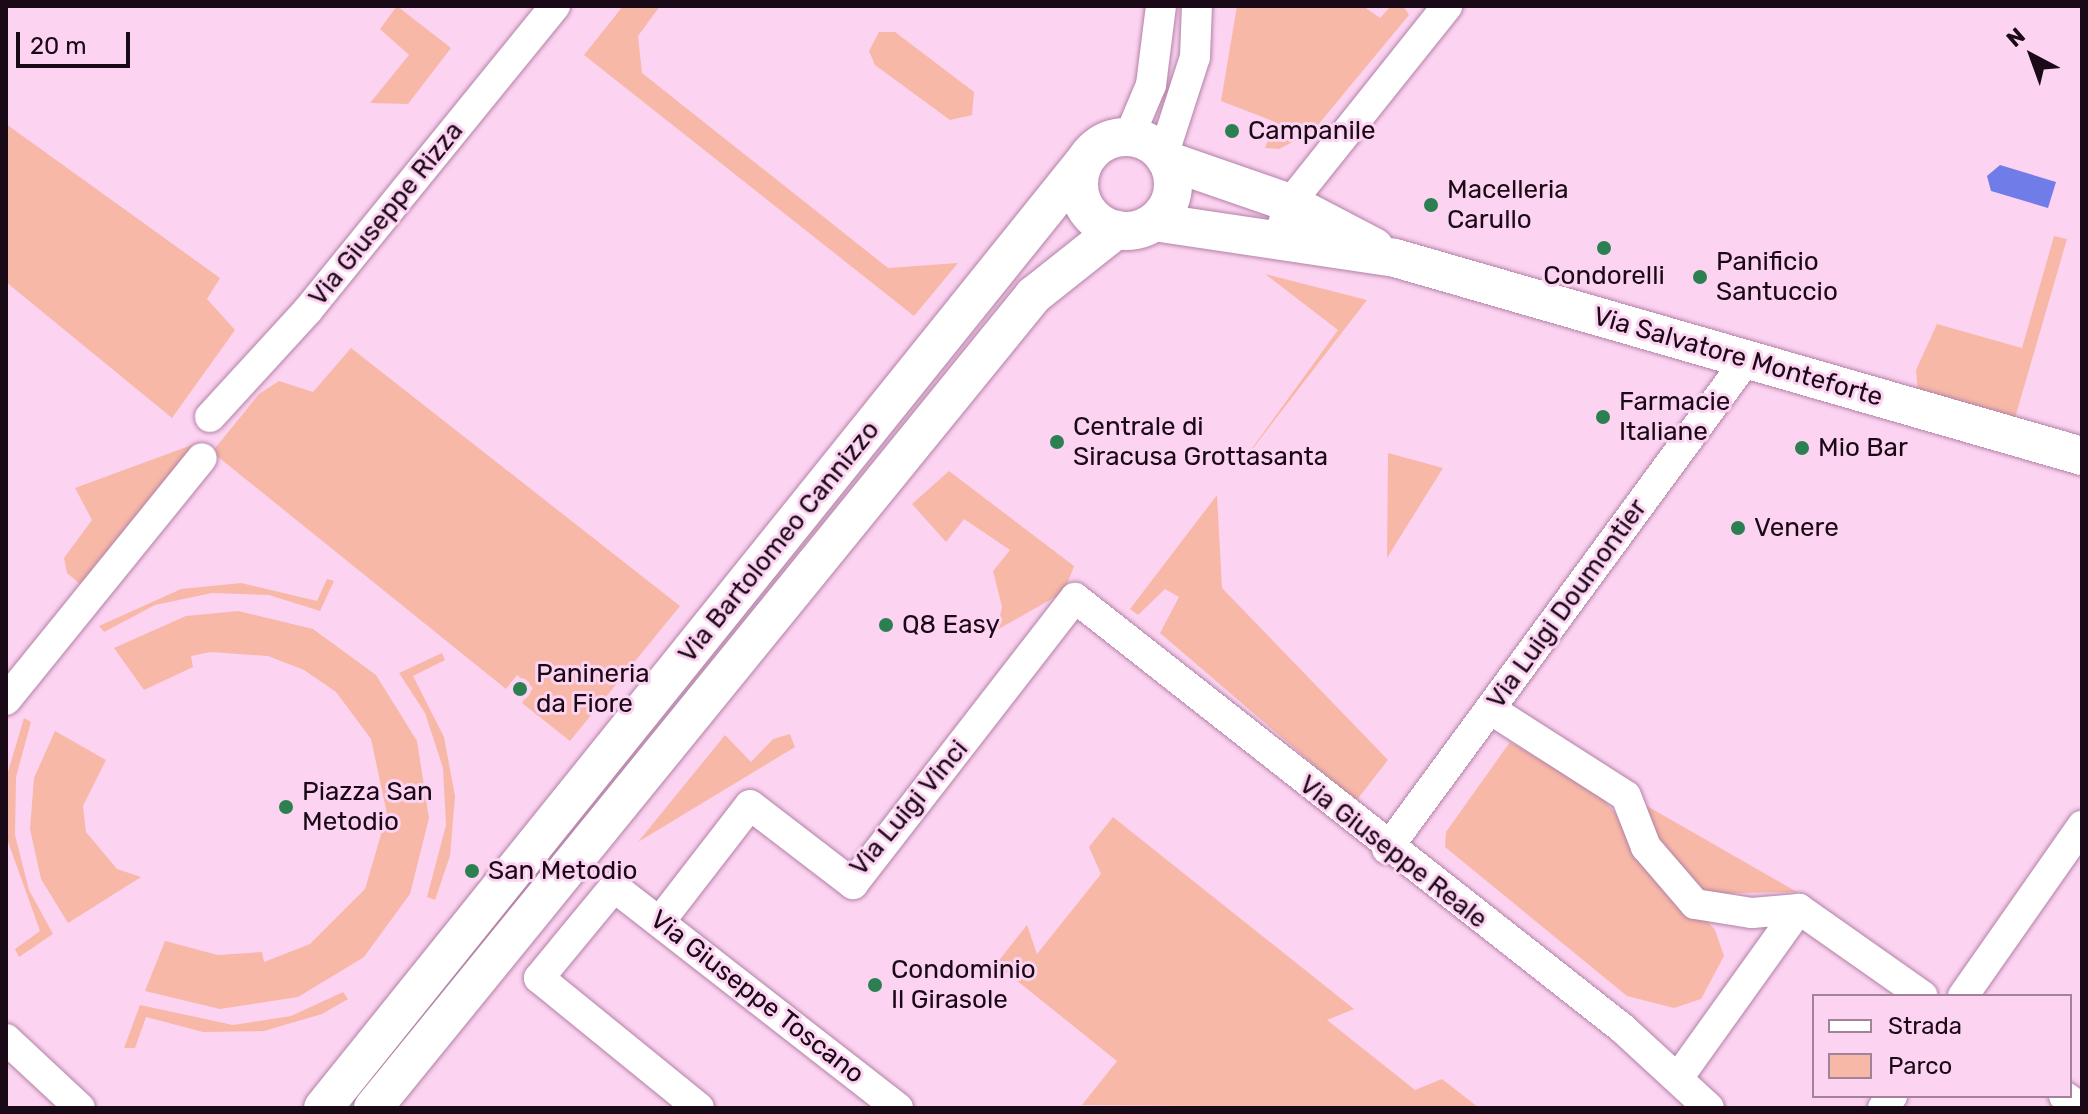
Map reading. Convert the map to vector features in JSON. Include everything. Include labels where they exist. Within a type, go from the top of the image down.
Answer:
[{"type":"street","name":"Via Giuseppe Rizza","points":[[210,417],[308,310],[555,6]]},
{"type":"street","points":[[1129,137],[1151,85],[1161,6]]},
{"type":"street","points":[[1154,222],[1173,186],[1169,147],[1195,57],[1197,6]]},
{"type":"street","points":[[1277,244],[1290,203],[1447,6]]},
{"type":"street","points":[[1129,137],[1169,147],[1210,175],[1290,203],[1395,258],[1277,244],[1154,222],[1116,230],[1094,219],[1080,199],[1084,162],[1103,143],[1129,137]]},
{"type":"street","name":"Via Bartolomeo Cannizzo","points":[[323,1108],[1084,162]]},
{"type":"street","name":"Via Bartolomeo Cannizzo","points":[[373,1108],[1034,295],[1116,230]]},
{"type":"street","name":"Via Salvatore Monteforte","points":[[1395,258],[2082,456]]},
{"type":"street","name":"Via Luigi Doumontier","points":[[1387,849],[1747,359]]},
{"type":"street","points":[[6,700],[202,458]]},
{"type":"street","name":"Via Giuseppe Reale","points":[[1075,598],[1678,1078],[1709,1108]]},
{"type":"street","name":"Via Luigi Vinci","points":[[661,920],[750,805],[853,884],[1075,598]]},
{"type":"street","points":[[1490,709],[1626,796],[1646,847],[1695,904],[1752,913],[1799,909],[1920,994]]},
{"type":"street","points":[[1964,994],[2082,826]]},
{"type":"street","name":"Via Giuseppe Toscano","points":[[699,1108],[539,978],[614,887],[661,920],[898,1108]]},
{"type":"street","points":[[1678,1078],[1799,909]]},
{"type":"street","points":[[6,1039],[80,1108]]},
{"type":"green space","points":[[397,6],[451,48],[408,104],[370,103],[409,55],[380,29]]},
{"type":"green space","points":[[623,6],[660,6],[638,36],[642,73],[888,268],[958,263],[914,316],[584,55]]},
{"type":"green space","points":[[1237,6],[1363,6],[1380,18],[1391,6],[1403,6],[1409,15],[1312,132],[1279,149],[1265,148],[1275,122],[1221,101]]},
{"type":"green space","points":[[879,32],[895,32],[974,92],[972,115],[950,120],[875,65],[869,51]]},
{"type":"green space","points":[[6,124],[220,278],[207,299],[235,330],[172,418],[6,282]]},
{"type":"green space","points":[[2054,236],[2067,239],[2015,418],[1918,393],[1916,370],[1937,324],[2022,348]]},
{"type":"green space","points":[[1265,274],[1367,300],[1237,469],[1338,330]]},
{"type":"green space","points":[[351,348],[680,606],[570,741],[522,703],[533,688],[517,675],[506,689],[212,452],[259,394],[279,381],[313,392]]},
{"type":"green space","points":[[200,442],[80,584],[67,573],[64,558],[92,520],[75,488]]},
{"type":"green space","points":[[1388,453],[1443,468],[1387,558]]},
{"type":"green space","points":[[949,471],[1074,566],[1064,592],[997,630],[1002,607],[993,571],[1010,550],[964,519],[946,542],[912,504]]},
{"type":"green space","points":[[1217,495],[1222,588],[1388,760],[1356,801],[1160,633],[1179,597],[1165,589],[1138,615],[1130,609]]},
{"type":"green space","points":[[327,579],[334,581],[320,611],[269,595],[212,593],[155,605],[104,632],[99,626],[181,589],[241,583],[317,601]]},
{"type":"green space","points":[[238,611],[313,629],[376,675],[417,741],[429,818],[410,894],[364,957],[298,997],[220,1009],[145,991],[165,941],[218,955],[262,952],[264,962],[310,944],[365,889],[387,814],[371,739],[336,692],[304,670],[268,656],[210,652],[191,656],[193,667],[144,690],[114,648],[186,616]]},
{"type":"green space","points":[[442,653],[445,660],[413,676],[444,737],[455,796],[450,856],[435,900],[427,897],[446,825],[443,768],[425,713],[399,673]]},
{"type":"green space","points":[[24,718],[31,722],[16,777],[15,835],[29,890],[53,934],[19,957],[15,949],[40,931],[6,836],[7,775]]},
{"type":"green space","points":[[55,731],[106,760],[83,806],[86,832],[117,869],[141,877],[68,923],[41,879],[30,829],[34,778]]},
{"type":"green space","points":[[790,734],[795,747],[638,842],[725,735],[751,762],[773,739]]},
{"type":"green space","points":[[1510,742],[1598,793],[1715,930],[1724,956],[1701,999],[1674,1008],[1627,996],[1445,847],[1446,832]]},
{"type":"green space","points":[[1647,806],[1797,892],[1697,894],[1675,874],[1644,817]]},
{"type":"green space","points":[[1113,817],[1354,1009],[1327,1020],[1415,1090],[1442,1079],[1479,1108],[1082,1105],[1117,1061],[996,964],[1027,925],[1037,954],[1101,874],[1089,847]]},
{"type":"green space","points":[[343,992],[348,999],[322,1014],[264,1031],[203,1032],[146,1017],[135,1048],[124,1048],[140,1005],[233,1025],[291,1016]]},
{"type":"water","points":[[2000,165],[2056,182],[2048,208],[1991,191],[1987,176]]},
{"type":"place","name":"Campanile","points":[[1232,131]]},
{"type":"place","name":"Macelleria Carullo","points":[[1431,205]]},
{"type":"place","name":"Condorelli","points":[[1604,248]]},
{"type":"place","name":"Panificio Santuccio","points":[[1700,277]]},
{"type":"place","name":"Farmacie Italiane","points":[[1603,417]]},
{"type":"place","name":"Centrale di Siracusa Grottasanta","points":[[1057,442]]},
{"type":"place","name":"Mio Bar","points":[[1802,448]]},
{"type":"place","name":"Venere","points":[[1738,528]]},
{"type":"place","name":"Q8 Easy","points":[[886,625]]},
{"type":"place","name":"Panineria da Fiore","points":[[520,689]]},
{"type":"place","name":"Piazza San Metodio","points":[[286,807]]},
{"type":"place","name":"San Metodio","points":[[472,871]]},
{"type":"place","name":"Condominio Il Girasole","points":[[875,985]]}]
